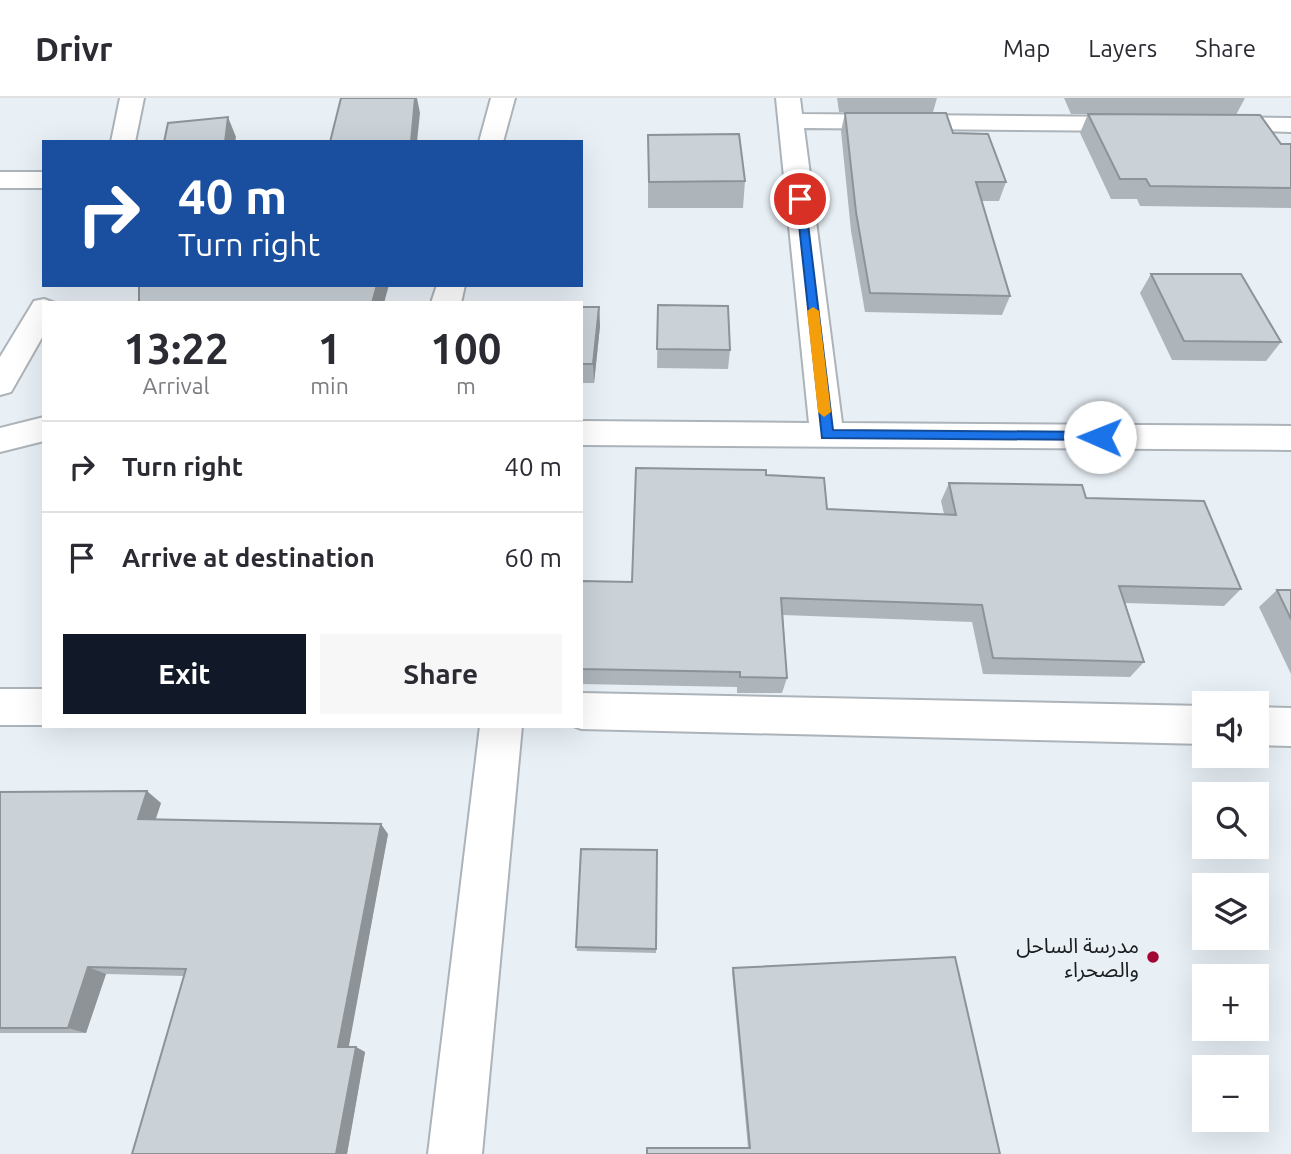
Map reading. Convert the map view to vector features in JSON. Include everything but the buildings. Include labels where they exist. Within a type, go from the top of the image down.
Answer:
[{"type":"street","points":[[123,140],[132,98]]},
{"type":"street","points":[[492,140],[503,98]]},
{"type":"street","points":[[827,435],[789,109],[1152,124]]},
{"type":"street","points":[[1194,124],[1291,125]]},
{"type":"street","points":[[0,180],[42,180]]},
{"type":"street","points":[[0,384],[42,311]]},
{"type":"street","points":[[0,440],[42,430]]},
{"type":"street","points":[[583,433],[1291,438]]},
{"type":"street","points":[[0,707],[42,707]]},
{"type":"street","points":[[583,711],[1192,725]]},
{"type":"street","points":[[1269,726],[1291,727]]},
{"type":"street","points":[[455,1154],[501,728]]},
{"type":"slow traffic","points":[[813,311],[824,412]]},
{"type":"place","name":"مدرسة الساحل والصحراء","points":[[1153,957]]},
{"type":"route","points":[[800,199],[827,435],[1100,437]]}]
